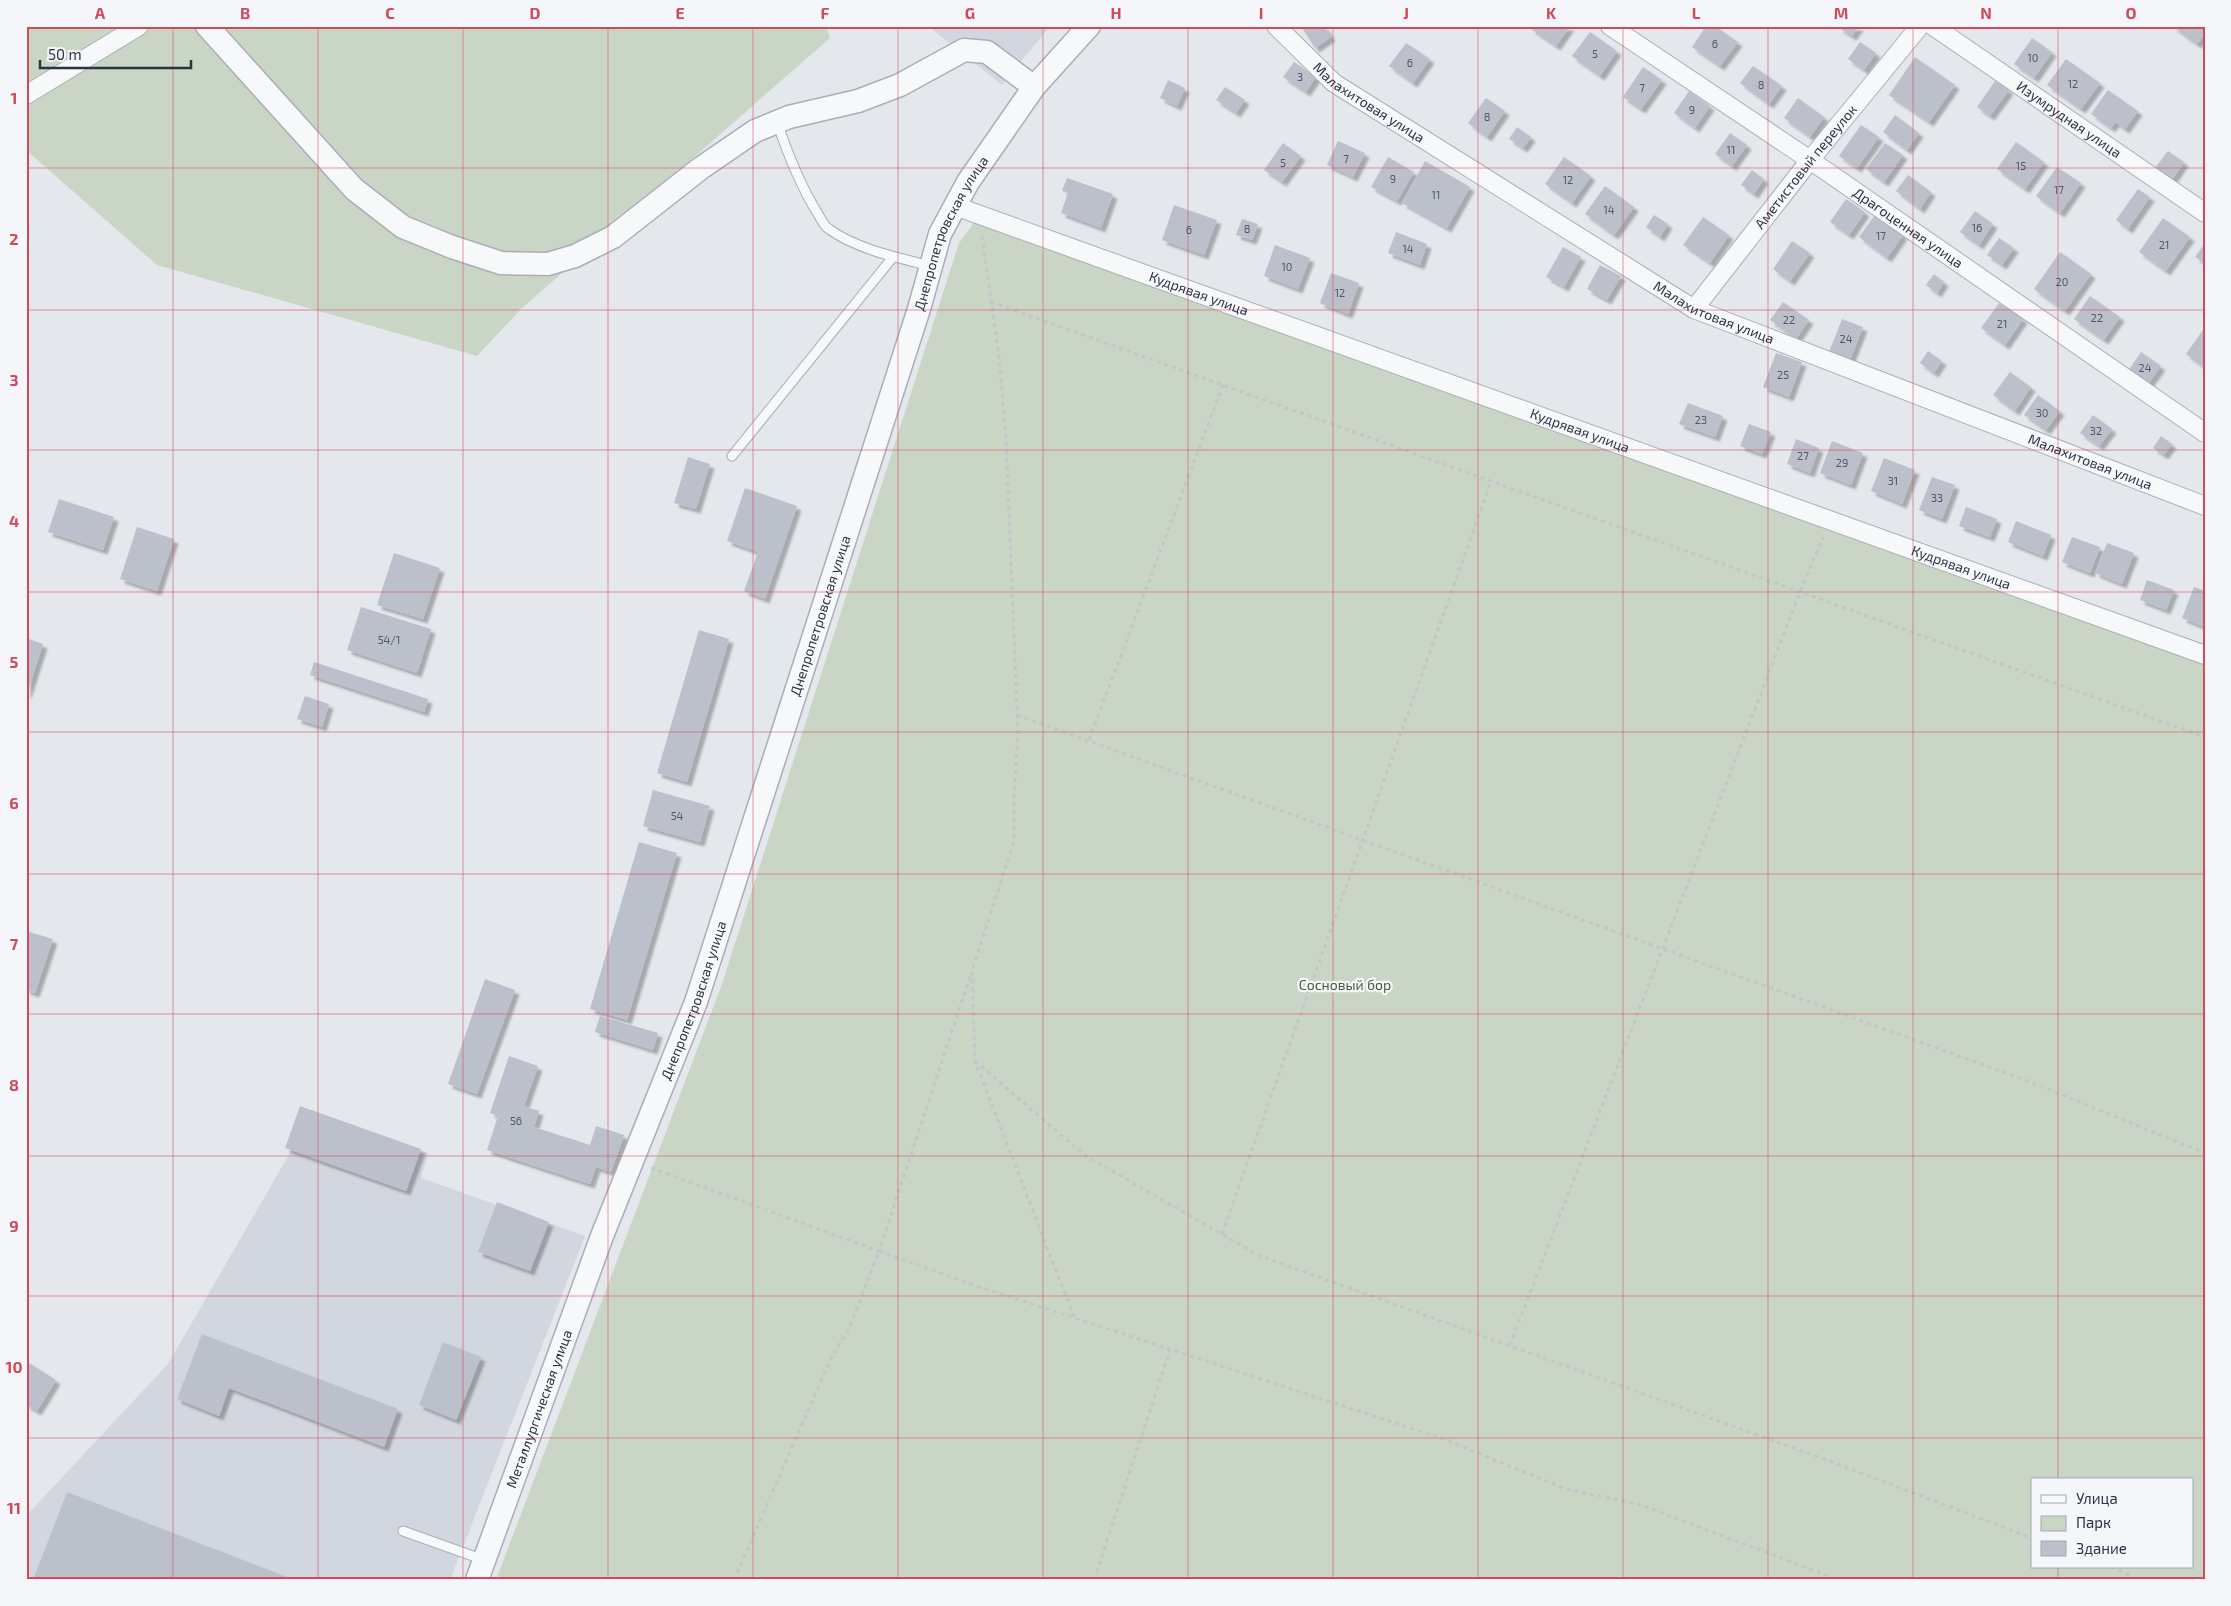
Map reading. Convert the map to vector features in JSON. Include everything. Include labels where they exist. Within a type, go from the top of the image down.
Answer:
[{"type":"street","points":[[26,95],[140,26]]},
{"type":"street","points":[[207,26],[354,189],[403,227],[452,247],[501,263],[548,264],[575,256],[613,237],[701,168],[755,131],[789,117],[858,101],[900,85],[964,50],[987,52],[1034,87]]},
{"type":"street","name":"Днепропетровская улица","points":[[602,1236],[696,1002],[916,318],[940,234],[968,182],[1034,87],[1089,26]]},
{"type":"street","name":"Малахитовая улица","points":[[1276,26],[1334,83],[1694,309],[2205,506]]},
{"type":"street","name":"Драгоценная улица","points":[[1610,26],[1810,160],[2205,433]]},
{"type":"street","name":"Аметистовый переулок","points":[[1694,309],[1810,160],[1920,26]]},
{"type":"street","name":"Изумрудная улица","points":[[1933,26],[2205,214]]},
{"type":"street","name":"Кудрявая улица","points":[[955,206],[2205,656]]},
{"type":"street","name":"Металлургическая улица","points":[[480,1570],[602,1236]]},
{"type":"lane","points":[[777,122],[790,162],[810,200],[828,228],[848,240],[893,257],[931,266]]},
{"type":"lane","points":[[732,456],[893,257]]},
{"type":"lane","points":[[403,1531],[480,1570]]},
{"type":"path","points":[[734,1580],[832,1358],[849,1329],[879,1251],[1014,841],[1017,714],[1010,504],[999,357],[980,228]]},
{"type":"path","points":[[991,302],[2205,737]]},
{"type":"path","points":[[1089,740],[1223,385]]},
{"type":"path","points":[[1222,1234],[1490,481]]},
{"type":"path","points":[[1510,1345],[1800,592],[1830,521]]},
{"type":"path","points":[[1017,714],[2028,1081],[2205,1153]]},
{"type":"path","points":[[972,971],[974,1061],[1074,1318]]},
{"type":"path","points":[[974,1061],[1083,1154],[1258,1255],[1815,1456],[2031,1538]]},
{"type":"path","points":[[632,1161],[879,1251],[1074,1318],[1440,1438],[1566,1489],[1641,1505],[1839,1580]]},
{"type":"path","points":[[1094,1580],[1170,1350]]},
{"type":"path","points":[[2113,1568],[2140,1580]]},
{"type":"shaded area","points":[[928,26],[1050,26],[1002,85]]},
{"type":"shaded area","points":[[313,1113],[428,1153],[421,1178],[585,1236],[450,1580],[26,1580],[26,1516],[168,1364]]},
{"type":"green space","points":[[26,26],[826,26],[830,38],[522,308],[477,356],[157,265],[26,150]]},
{"type":"green space","name":"Сосновый бор","points":[[976,220],[2205,662],[2205,1580],[496,1580],[722,984],[959,243]]},
{"type":"building","points":[[1301,26],[1324,26],[1331,37],[1315,48]]},
{"type":"building","points":[[1533,26],[1570,26],[1556,46],[1531,29]]},
{"type":"building","points":[[1706,26],[1715,26],[1738,42],[1720,66],[1692,47]]},
{"type":"building","points":[[1841,26],[1859,26],[1852,36],[1839,28]]},
{"type":"building","points":[[2172,26],[2205,26],[2205,34],[2197,44]]},
{"type":"building","points":[[1590,32],[1617,51],[1600,76],[1572,56]]},
{"type":"building","points":[[2032,38],[2052,52],[2034,78],[2014,64]]},
{"type":"building","points":[[1860,42],[1876,53],[1864,70],[1848,59]]},
{"type":"building","points":[[1406,43],[1430,59],[1413,83],[1389,66]]},
{"type":"building","points":[[1915,57],[1955,85],[1929,122],[1889,95]]},
{"type":"building","points":[[2066,59],[2100,83],[2081,109],[2047,85]]},
{"type":"building","points":[[1294,62],[1316,77],[1306,92],[1283,77]]},
{"type":"building","points":[[1753,66],[1782,86],[1769,104],[1740,83]]},
{"type":"building","points":[[1643,67],[1662,80],[1641,109],[1623,97]]},
{"type":"building","points":[[1168,80],[1185,88],[1177,106],[1160,98]]},
{"type":"building","points":[[1995,81],[2009,90],[1990,116],[1977,107]]},
{"type":"building","points":[[1225,87],[1245,100],[1236,113],[1216,100]]},
{"type":"building","points":[[2108,90],[2138,111],[2125,129],[2115,122],[2111,128],[2091,114]]},
{"type":"building","points":[[1689,91],[1710,106],[1695,128],[1674,113]]},
{"type":"building","points":[[1486,98],[1505,111],[1487,137],[1468,123]]},
{"type":"building","points":[[1798,98],[1824,117],[1810,137],[1784,118]]},
{"type":"building","points":[[1895,115],[1919,133],[1907,150],[1883,132]]},
{"type":"building","points":[[1861,125],[1879,137],[1857,168],[1839,156]]},
{"type":"building","points":[[1517,127],[1531,137],[1523,148],[1509,139]]},
{"type":"building","points":[[1730,133],[1747,145],[1732,166],[1715,154]]},
{"type":"building","points":[[1338,141],[1365,153],[1353,177],[1327,165]]},
{"type":"building","points":[[2016,142],[2044,162],[2025,189],[1997,169]]},
{"type":"building","points":[[1283,143],[1301,156],[1282,182],[1264,170]]},
{"type":"building","points":[[1885,143],[1903,155],[1884,182],[1866,169]]},
{"type":"building","points":[[2168,151],[2184,162],[2172,180],[2155,168]]},
{"type":"building","points":[[1388,157],[1414,172],[1397,201],[1371,187]]},
{"type":"building","points":[[1564,157],[1591,176],[1572,203],[1545,184]]},
{"type":"building","points":[[1425,161],[1470,187],[1447,228],[1402,203]]},
{"type":"building","points":[[2057,167],[2081,183],[2060,213],[2036,196]]},
{"type":"building","points":[[1752,170],[1764,179],[1754,194],[1741,185]]},
{"type":"building","points":[[1908,175],[1931,192],[1920,209],[1896,191]]},
{"type":"building","points":[[1067,178],[1113,194],[1101,228],[1061,213],[1068,193],[1062,191]]},
{"type":"building","points":[[1605,186],[1634,207],[1614,235],[1585,214]]},
{"type":"building","points":[[2138,189],[2150,197],[2128,229],[2116,220]]},
{"type":"building","points":[[1846,199],[1865,212],[1849,235],[1830,222]]},
{"type":"building","points":[[1174,205],[1217,220],[1204,255],[1162,240]]},
{"type":"building","points":[[1975,211],[1993,224],[1979,245],[1960,232]]},
{"type":"building","points":[[1654,215],[1668,224],[1660,237],[1646,227]]},
{"type":"building","points":[[1875,215],[1903,235],[1887,258],[1859,237]]},
{"type":"building","points":[[1703,217],[1729,235],[1710,263],[1683,245]]},
{"type":"building","points":[[2163,218],[2190,237],[2166,271],[2139,252]]},
{"type":"building","points":[[1242,219],[1258,224],[1252,240],[1236,235]]},
{"type":"building","points":[[1396,232],[1427,244],[1420,265],[1388,253]]},
{"type":"building","points":[[1999,238],[2014,248],[2002,265],[1987,255]]},
{"type":"building","points":[[1792,241],[1810,253],[1790,281],[1773,269]]},
{"type":"building","points":[[2205,243],[2205,263],[2195,257]]},
{"type":"building","points":[[1275,245],[1310,258],[1298,289],[1264,276]]},
{"type":"building","points":[[1563,247],[1581,257],[1564,287],[1546,277]]},
{"type":"building","points":[[2060,252],[2091,274],[2065,311],[2034,289]]},
{"type":"building","points":[[1600,265],[1621,276],[1607,300],[1587,289]]},
{"type":"building","points":[[1331,273],[1359,283],[1348,314],[1320,303]]},
{"type":"building","points":[[1934,274],[1944,282],[1937,293],[1926,285]]},
{"type":"building","points":[[2090,296],[2120,317],[2104,340],[2074,319]]},
{"type":"building","points":[[1783,302],[1809,320],[1796,339],[1770,320]]},
{"type":"building","points":[[1999,303],[2023,319],[2005,345],[1981,328]]},
{"type":"building","points":[[1842,319],[1863,327],[1850,360],[1829,352]]},
{"type":"building","points":[[2205,327],[2205,368],[2186,354]]},
{"type":"building","points":[[1928,351],[1942,361],[1934,373],[1920,363]]},
{"type":"building","points":[[2141,352],[2161,366],[2148,384],[2128,371]]},
{"type":"building","points":[[1776,353],[1802,362],[1789,397],[1763,387]]},
{"type":"building","points":[[2010,372],[2031,387],[2015,411],[1993,395]]},
{"type":"building","points":[[2038,395],[2060,411],[2046,430],[2024,415]]},
{"type":"building","points":[[1688,403],[1723,416],[1715,437],[1679,424]]},
{"type":"building","points":[[2093,415],[2112,429],[2099,446],[2080,433]]},
{"type":"building","points":[[1749,424],[1771,432],[1762,454],[1740,446]]},
{"type":"building","points":[[2161,436],[2172,444],[2164,455],[2153,448]]},
{"type":"building","points":[[1796,439],[1819,448],[1810,473],[1787,464]]},
{"type":"building","points":[[1832,441],[1863,453],[1851,485],[1820,473]]},
{"type":"building","points":[[688,457],[710,464],[696,509],[674,503]]},
{"type":"building","points":[[1884,458],[1915,470],[1902,504],[1871,491]]},
{"type":"building","points":[[1932,477],[1955,485],[1942,519],[1919,510]]},
{"type":"building","points":[[745,488],[797,506],[765,599],[744,591],[758,552],[727,541]]},
{"type":"building","points":[[59,499],[114,517],[103,550],[48,532]]},
{"type":"building","points":[[1966,507],[1997,519],[1990,537],[1959,526]]},
{"type":"building","points":[[2016,521],[2051,535],[2043,556],[2008,542]]},
{"type":"building","points":[[137,527],[174,539],[157,591],[120,579]]},
{"type":"building","points":[[2072,537],[2100,547],[2090,573],[2062,562]]},
{"type":"building","points":[[2107,543],[2134,553],[2122,584],[2095,573]]},
{"type":"building","points":[[394,553],[440,568],[423,619],[377,605]]},
{"type":"building","points":[[2147,580],[2174,590],[2166,610],[2140,600]]},
{"type":"building","points":[[2194,587],[2205,591],[2205,627],[2182,618]]},
{"type":"building","points":[[361,607],[431,629],[417,673],[347,650]]},
{"type":"building","points":[[699,630],[729,639],[687,782],[657,773]]},
{"type":"building","points":[[26,638],[43,644],[27,694],[26,694]]},
{"type":"building","points":[[314,662],[428,699],[424,712],[310,675]]},
{"type":"building","points":[[305,696],[329,704],[322,727],[297,719]]},
{"type":"building","points":[[653,790],[710,806],[700,842],[643,826]]},
{"type":"building","points":[[639,842],[677,853],[627,1020],[590,1009]]},
{"type":"building","points":[[26,931],[53,939],[35,993],[26,990]]},
{"type":"building","points":[[485,979],[515,990],[477,1094],[448,1084]]},
{"type":"building","points":[[600,1016],[658,1033],[653,1050],[595,1032]]},
{"type":"building","points":[[509,1056],[538,1066],[524,1106],[539,1111],[534,1127],[590,1145],[596,1126],[624,1135],[611,1172],[596,1167],[590,1184],[487,1150],[498,1116],[490,1113]]},
{"type":"building","points":[[300,1106],[421,1149],[406,1191],[285,1148]]},
{"type":"building","points":[[497,1202],[549,1222],[530,1271],[478,1252]]},
{"type":"building","points":[[202,1334],[398,1409],[384,1447],[229,1388],[219,1416],[177,1399]]},
{"type":"building","points":[[443,1342],[481,1357],[456,1420],[419,1405]]},
{"type":"building","points":[[26,1361],[56,1380],[37,1411],[26,1405]]},
{"type":"building","points":[[67,1492],[295,1580],[33,1580]]}]
